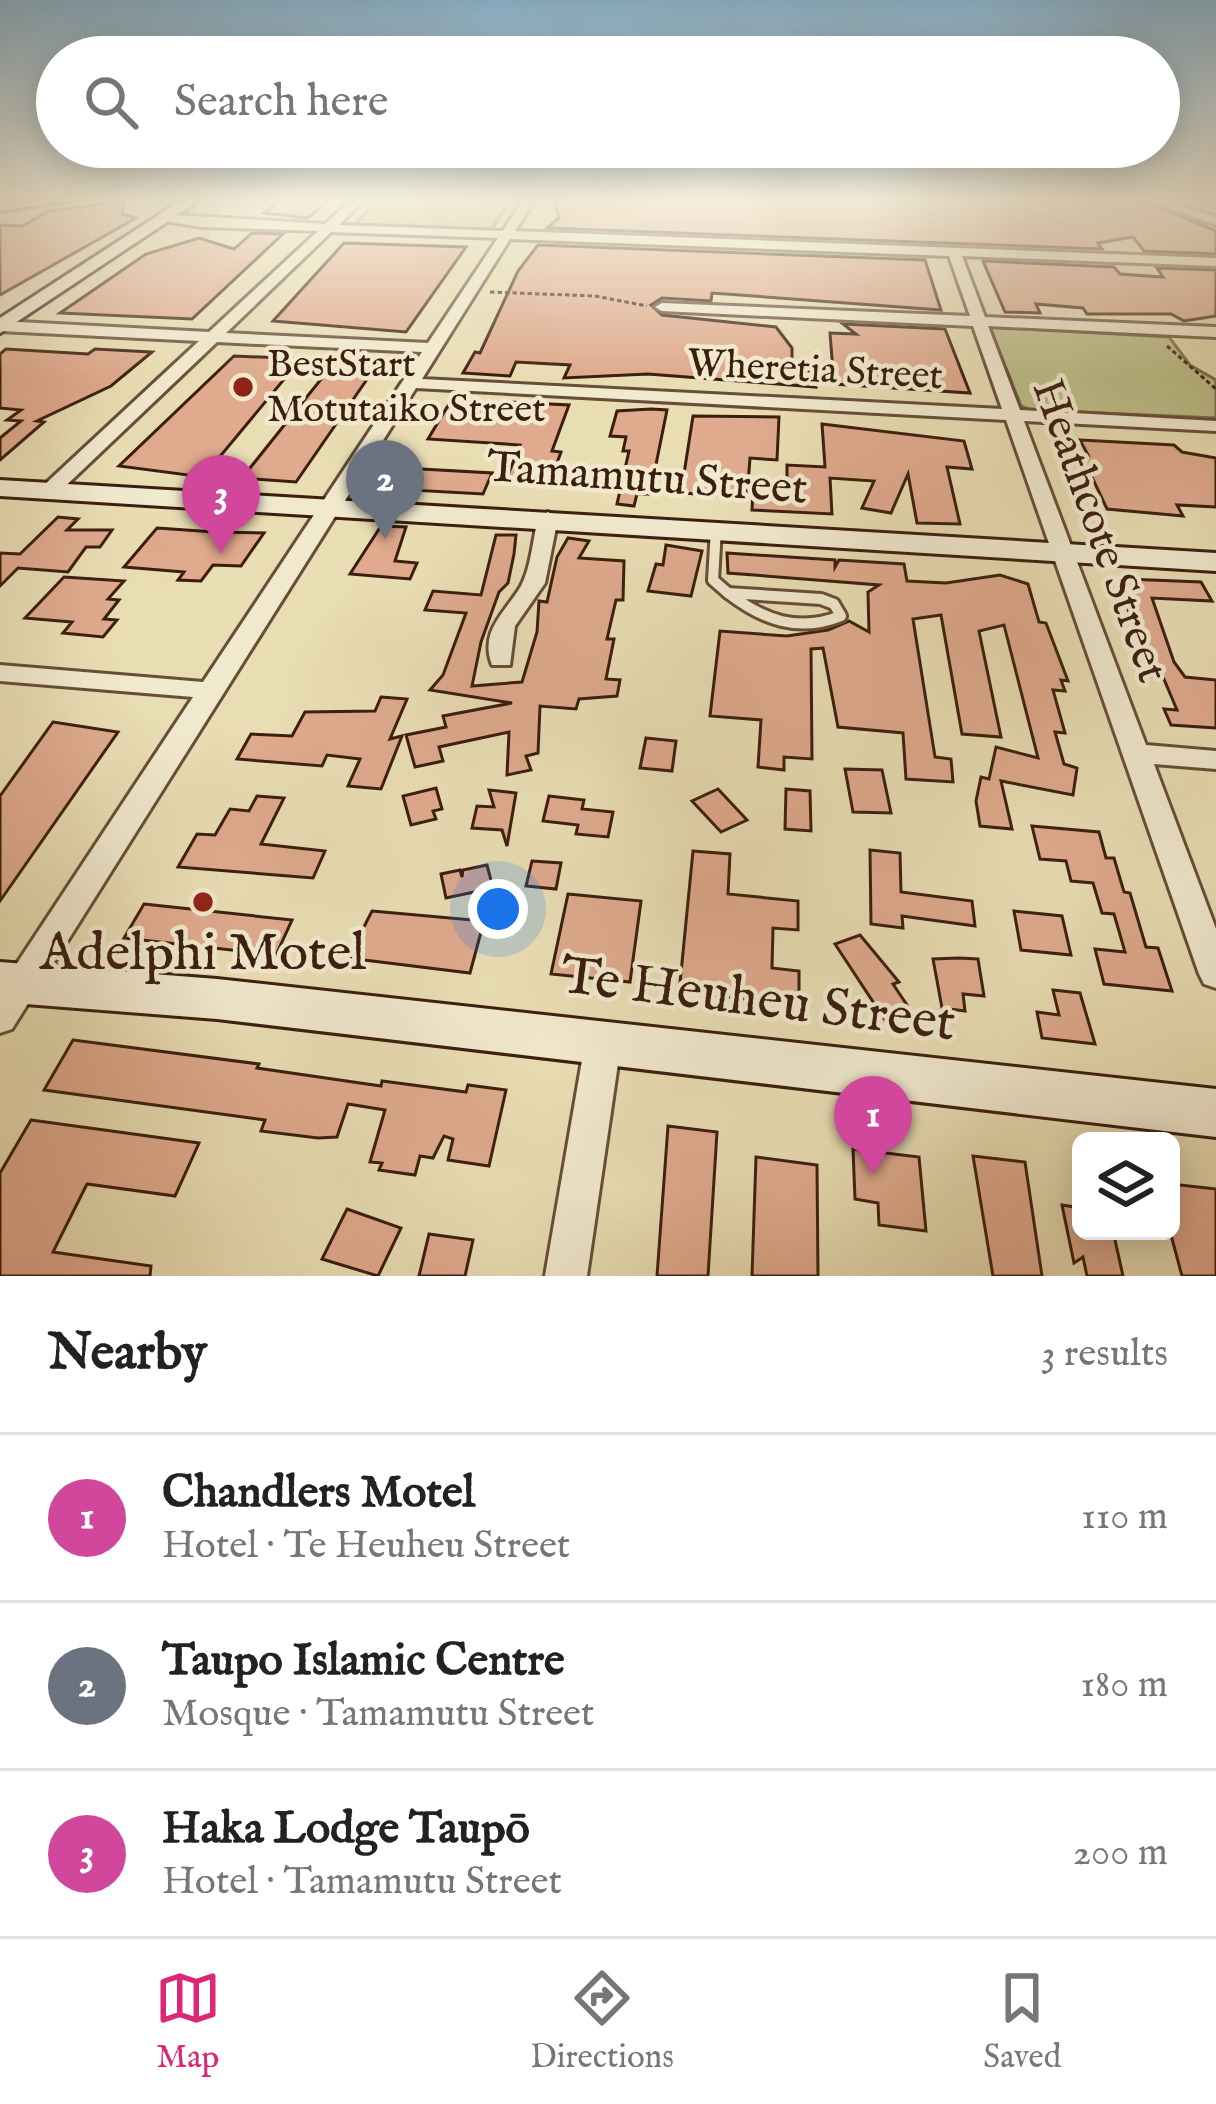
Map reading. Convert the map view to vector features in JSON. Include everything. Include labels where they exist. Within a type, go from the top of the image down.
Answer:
[{"type":"street","points":[[0,326],[102,258]]},
{"type":"street","points":[[49,491],[296,258]]},
{"type":"street","points":[[9,995],[213,691],[492,258]]},
{"type":"street","name":"Heathcote Street","points":[[956,258],[1216,974]]},
{"type":"street","points":[[1099,258],[1216,262]]},
{"type":"street","points":[[662,307],[1216,332]]},
{"type":"street","points":[[0,326],[434,348]]},
{"type":"street","name":"Wheretia Street","points":[[411,383],[1216,426]]},
{"type":"street","name":"Tamamutu Street","points":[[0,488],[1216,562]]},
{"type":"street","points":[[501,660],[503,626],[534,583],[548,518]]},
{"type":"street","points":[[0,673],[213,691]]},
{"type":"street","points":[[1136,754],[1216,760]]},
{"type":"street","name":"Te Heuheu Street","points":[[9,995],[217,998],[1216,1114]]},
{"type":"street","points":[[566,1276],[603,1043]]},
{"type":"lane","points":[[716,529],[713,580],[726,593],[743,610],[776,622],[824,625],[842,616],[834,604],[821,599],[726,593]]},
{"type":"path","points":[[470,291],[595,296],[662,307]]},
{"type":"path","points":[[1156,329],[1181,365],[1206,376],[1216,389]]},
{"type":"green space","points":[[990,327],[1169,337],[1190,365],[1216,380],[1216,418],[1021,406]]},
{"type":"building","points":[[0,258],[66,258],[0,295]]},
{"type":"building","points":[[141,258],[258,258],[192,319],[60,313]]},
{"type":"building","points":[[331,258],[459,258],[406,332],[273,321]]},
{"type":"building","points":[[528,258],[925,260],[941,310],[712,293],[711,301],[662,298],[651,305],[662,315],[776,327],[792,348],[792,370],[815,371],[816,387],[648,374],[564,378],[570,365],[516,362],[510,376],[463,373],[475,352],[480,353]]},
{"type":"building","points":[[983,261],[1114,267],[1120,274],[1163,277],[1157,268],[1216,270],[1216,316],[1184,321],[1171,314],[1087,314],[1083,308],[1036,304],[1040,313],[1005,312]]},
{"type":"building","points":[[843,324],[945,329],[970,393],[834,384],[830,333],[856,334]]},
{"type":"building","points":[[6,349],[152,352],[111,386],[37,421],[44,422],[0,460],[0,438],[21,421],[7,420],[21,410],[0,408],[0,354]]},
{"type":"building","points":[[234,356],[379,362],[296,482],[242,478],[322,378],[300,360],[203,477],[119,466]]},
{"type":"building","points":[[509,402],[569,405],[552,451],[561,452],[550,482],[506,480],[520,445],[428,439],[449,404],[503,407]]},
{"type":"building","points":[[667,410],[650,494],[637,494],[634,506],[617,504],[629,451],[623,451],[626,437],[610,436],[617,411]]},
{"type":"building","points":[[693,416],[779,417],[777,460],[750,458],[747,497],[724,495],[722,472],[716,495],[681,493]]},
{"type":"building","points":[[822,424],[964,441],[972,469],[947,467],[960,524],[917,523],[908,474],[891,513],[862,508],[874,481],[830,478],[832,514],[752,510],[753,491],[787,493],[787,465],[825,467]]},
{"type":"building","points":[[1080,440],[1174,445],[1182,452],[1216,458],[1216,507],[1177,505],[1183,516],[1107,509],[1081,454],[1088,455]]},
{"type":"building","points":[[403,468],[492,473],[483,494],[392,489]]},
{"type":"building","points":[[58,517],[78,519],[67,530],[112,530],[100,547],[86,547],[68,572],[18,568],[0,586],[0,553],[20,554]]},
{"type":"building","points":[[381,526],[406,527],[395,561],[417,563],[410,579],[350,574]]},
{"type":"building","points":[[157,528],[264,533],[241,566],[213,565],[201,581],[178,580],[184,572],[124,567]]},
{"type":"building","points":[[496,535],[516,535],[514,554],[508,583],[499,592],[481,642],[472,686],[522,682],[537,632],[539,601],[547,602],[557,557],[568,538],[589,541],[579,558],[624,561],[623,600],[616,600],[607,639],[614,639],[606,679],[620,680],[617,696],[579,699],[576,709],[540,706],[538,753],[526,756],[531,770],[507,775],[509,732],[439,747],[443,761],[415,767],[406,735],[446,727],[443,716],[512,703],[430,690],[443,675],[466,613],[425,610],[433,591],[481,595]]},
{"type":"building","points":[[666,545],[702,551],[691,596],[648,591],[656,564],[663,565]]},
{"type":"building","points":[[727,553],[835,560],[835,567],[839,560],[904,564],[907,581],[946,583],[1000,575],[1028,584],[1039,622],[1046,623],[1068,681],[1061,680],[1065,691],[1053,690],[1065,733],[1055,732],[1064,764],[1077,768],[1073,795],[1001,781],[1012,829],[980,826],[976,801],[981,777],[989,779],[996,747],[1038,758],[1004,625],[979,631],[1001,737],[962,734],[941,615],[913,619],[935,757],[951,759],[953,782],[906,779],[903,733],[838,727],[823,648],[811,649],[812,759],[784,757],[784,770],[758,767],[761,720],[710,716],[720,631],[787,636],[828,630],[849,621],[869,632],[868,592],[879,585],[728,573]]},
{"type":"building","points":[[64,577],[124,581],[108,599],[119,600],[104,619],[117,620],[103,637],[63,633],[72,622],[25,618]]},
{"type":"building","points":[[1126,579],[1201,582],[1212,601],[1152,598],[1174,662],[1185,677],[1216,680],[1216,728],[1171,725],[1164,709],[1177,710],[1163,677],[1149,676],[1141,656],[1121,583],[1128,584]]},
{"type":"building","points":[[381,697],[407,699],[390,739],[402,736],[381,789],[348,786],[360,759],[327,755],[322,766],[237,759],[251,734],[292,736],[305,712],[375,711]]},
{"type":"building","points":[[53,722],[118,732],[0,901],[0,796]]},
{"type":"building","points":[[646,738],[676,741],[672,771],[640,768]]},
{"type":"building","points":[[845,769],[882,770],[891,813],[853,812]]},
{"type":"building","points":[[436,788],[442,809],[433,811],[436,819],[411,825],[403,796]]},
{"type":"building","points":[[718,789],[747,820],[721,832],[692,801]]},
{"type":"building","points":[[786,789],[810,791],[811,831],[785,829]]},
{"type":"building","points":[[489,790],[516,793],[507,846],[502,830],[472,828],[477,806],[494,807]]},
{"type":"building","points":[[257,796],[284,798],[261,844],[325,851],[313,878],[178,867],[197,834],[215,835],[230,809],[249,811]]},
{"type":"building","points":[[549,796],[584,800],[582,809],[613,812],[608,837],[576,834],[578,825],[543,821]]},
{"type":"building","points":[[1032,826],[1099,832],[1106,858],[1114,858],[1124,892],[1130,893],[1146,947],[1158,948],[1172,991],[1104,984],[1095,949],[1125,952],[1114,914],[1102,913],[1093,883],[1071,881],[1066,861],[1040,859]]},
{"type":"building","points":[[870,850],[900,853],[901,892],[972,901],[975,926],[902,916],[903,928],[871,924]]},
{"type":"building","points":[[693,851],[730,854],[728,894],[798,901],[798,930],[773,928],[772,968],[799,971],[799,1004],[679,993]]},
{"type":"building","points":[[532,861],[561,863],[556,889],[526,886]]},
{"type":"building","points":[[487,865],[493,888],[446,898],[441,874],[460,870],[462,877],[463,870]]},
{"type":"building","points":[[568,894],[641,901],[630,982],[551,974]]},
{"type":"building","points":[[144,904],[292,920],[276,955],[124,938]]},
{"type":"building","points":[[372,911],[484,921],[470,973],[348,958]]},
{"type":"building","points":[[1014,911],[1062,916],[1071,955],[1021,950]]},
{"type":"building","points":[[860,935],[899,982],[893,984],[911,1011],[885,1020],[835,944]]},
{"type":"building","points":[[933,959],[978,959],[984,996],[963,994],[965,1011],[942,1008]]},
{"type":"building","points":[[1053,990],[1080,993],[1095,1044],[1042,1038],[1037,1012],[1059,1015]]},
{"type":"building","points":[[73,1040],[259,1064],[257,1068],[381,1086],[382,1081],[466,1092],[468,1085],[506,1090],[489,1166],[448,1160],[453,1139],[444,1136],[433,1158],[420,1156],[415,1175],[379,1170],[382,1163],[370,1162],[385,1110],[348,1104],[337,1137],[318,1138],[261,1131],[265,1120],[44,1090]]},
{"type":"building","points":[[31,1120],[199,1143],[175,1196],[87,1184],[53,1252],[151,1266],[150,1276],[0,1276],[0,1173]]},
{"type":"building","points":[[668,1126],[717,1132],[708,1276],[657,1276]]},
{"type":"building","points":[[853,1149],[919,1157],[926,1231],[879,1225],[878,1203],[855,1199]]},
{"type":"building","points":[[973,1156],[1025,1162],[1042,1276],[993,1276]]},
{"type":"building","points":[[756,1157],[817,1165],[818,1276],[752,1276]]},
{"type":"building","points":[[1180,1185],[1216,1189],[1216,1276],[1182,1276],[1172,1240],[1180,1240]]},
{"type":"building","points":[[1062,1205],[1072,1207],[1072,1240],[1115,1240],[1123,1276],[1087,1276],[1083,1257],[1074,1263]]},
{"type":"building","points":[[347,1209],[401,1228],[378,1276],[322,1259]]},
{"type":"building","points":[[429,1234],[473,1240],[465,1276],[419,1276]]},
{"type":"place","name":"BestStart Motutaiko Street","points":[[243,387]]},
{"type":"place","name":"Taupo Islamic Centre","points":[[385,539]]},
{"type":"place","name":"Haka Lodge Taupō","points":[[221,554]]},
{"type":"place","name":"Adelphi Motel","points":[[203,902]]},
{"type":"place","name":"Chandlers Motel","points":[[873,1175]]}]
